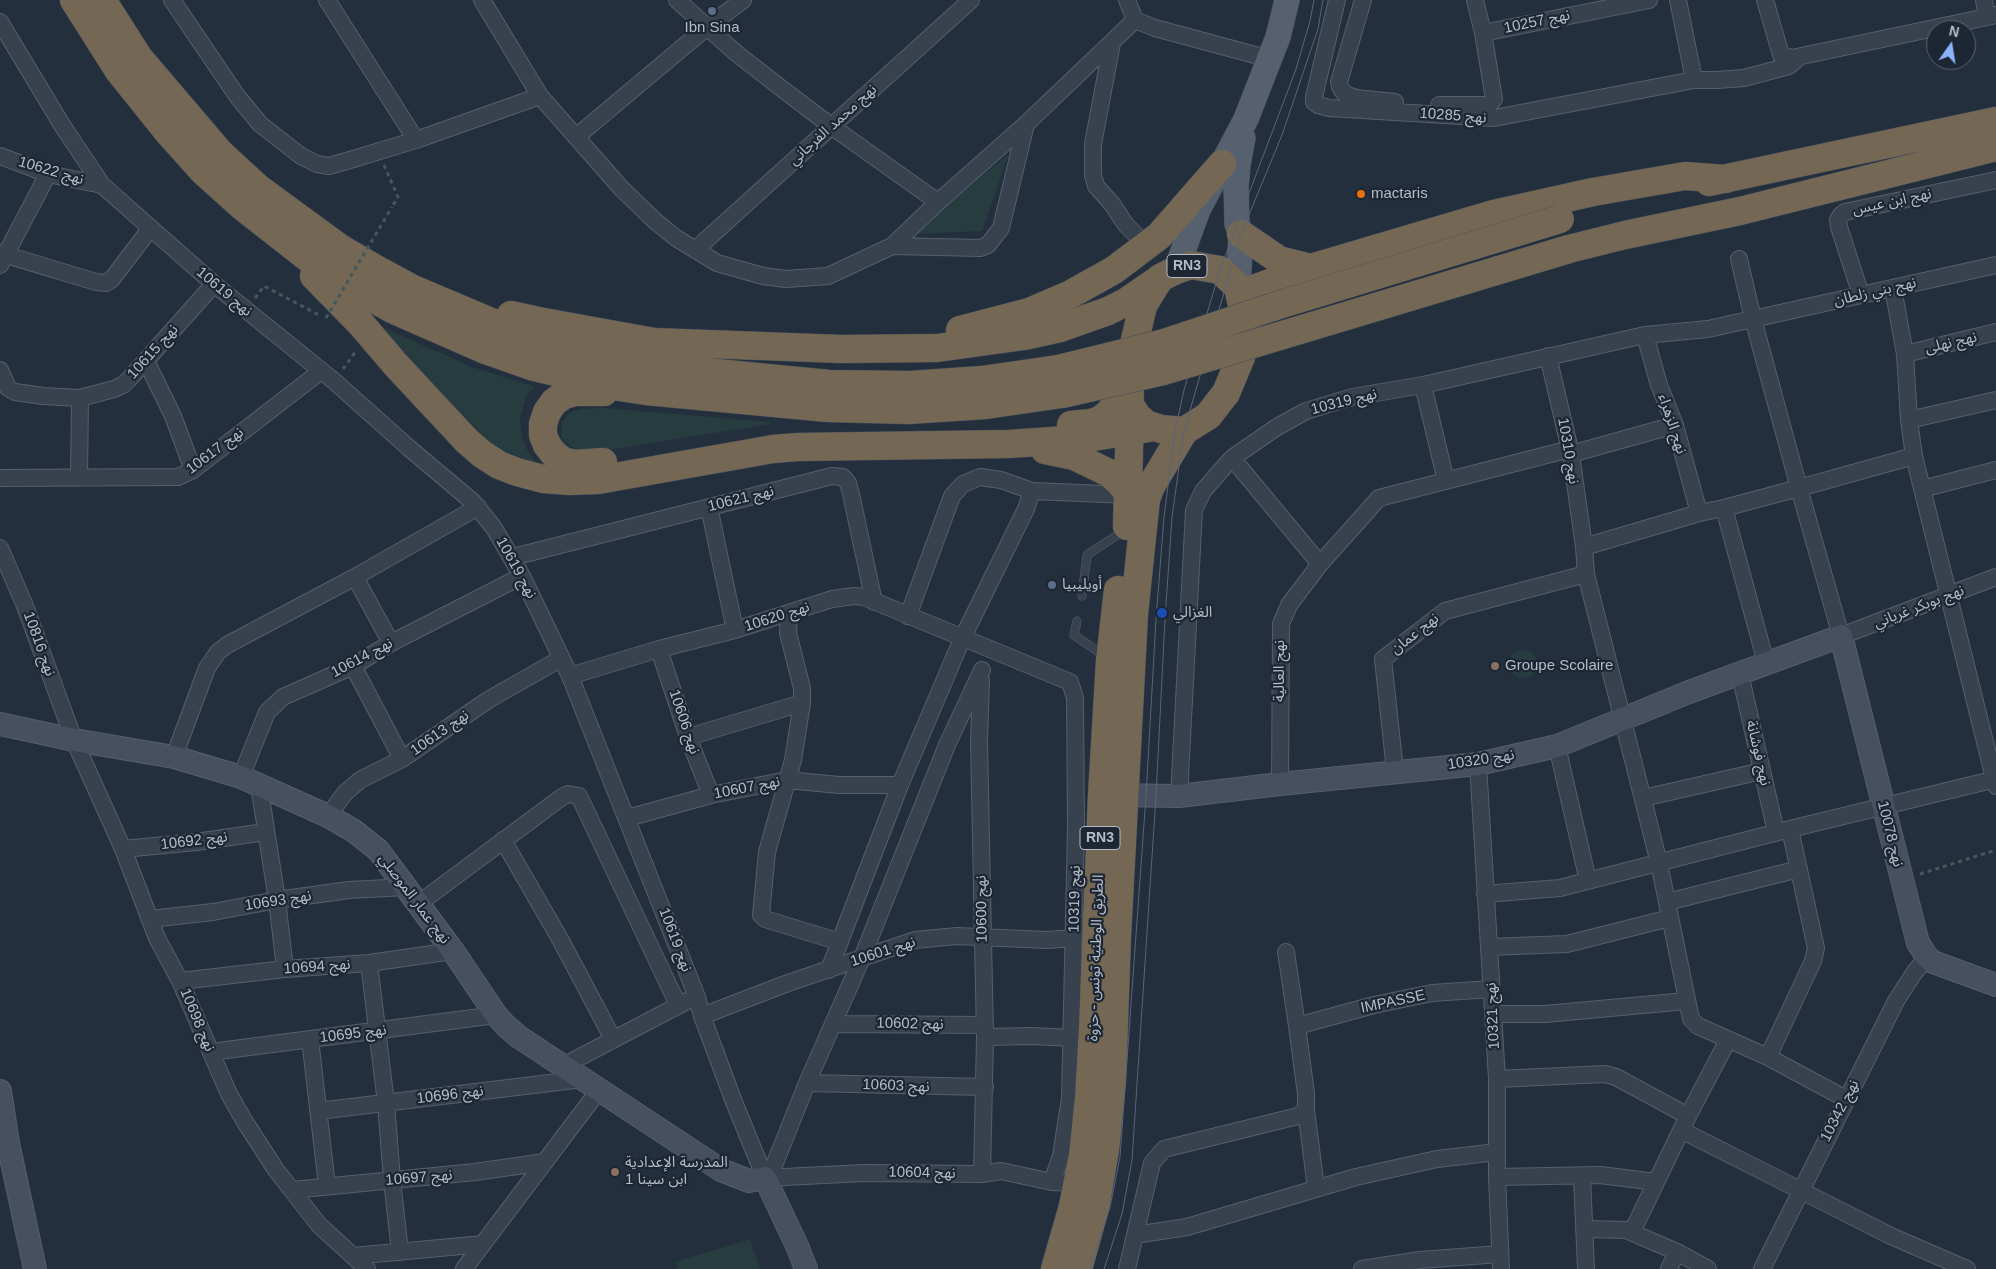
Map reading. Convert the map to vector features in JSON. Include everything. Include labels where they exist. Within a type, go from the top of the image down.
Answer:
[{"type":"highway","points":[[74,0],[119,71],[168,132],[203,171],[243,207],[361,324],[396,366],[467,441],[499,465],[517,472],[544,479],[569,482],[598,480],[798,446],[1009,444],[1081,439],[1138,421],[1184,431]]},
{"type":"highway","points":[[102,0],[139,58],[220,153],[258,188],[340,248],[413,289],[529,338],[585,354],[655,367],[829,384],[910,385],[982,380],[1060,382],[1163,371],[1569,249],[1624,235],[1740,211],[1952,144],[1996,121]]},
{"type":"highway","points":[[1129,373],[1118,401],[1108,414],[1100,420],[1080,425],[941,430],[787,432],[625,460],[586,464],[574,464],[563,461],[554,454],[547,445],[543,429],[547,412],[554,402],[564,395],[576,392],[646,392],[828,408],[908,410],[986,405],[1060,382],[1294,300],[1560,219],[1665,191],[1726,179],[1952,144],[1996,148]]},
{"type":"highway","points":[[842,349],[963,330],[1029,312],[1071,294],[1114,270],[1159,236],[1222,164]]},
{"type":"highway","points":[[1239,291],[1494,214],[1593,192],[1685,176],[1726,179]]},
{"type":"highway","points":[[243,207],[312,261],[394,310],[483,349],[534,367],[646,392]]},
{"type":"highway","points":[[1241,234],[1279,260],[1311,268]]},
{"type":"highway","name":"RN3","points":[[1138,421],[1129,365],[1143,306],[1168,274],[1191,265],[1220,270],[1239,291],[1243,310],[1244,330],[1241,357],[1226,393],[1208,416],[1184,431]]},
{"type":"highway","points":[[413,289],[538,321],[654,342],[842,349],[937,348],[1024,336],[1089,319],[1126,302],[1168,274]]},
{"type":"highway","name":"الطريق الوطنية تونس - حزوة","points":[[1078,1269],[1095,1208],[1105,1150],[1112,1080],[1113,795],[1110,660],[1127,529],[1138,421]]},
{"type":"highway","name":"الطريق الوطنية تونس - حزوة","points":[[1054,1269],[1073,1206],[1065,1183],[1083,1155],[1113,795],[1146,499],[1151,486],[1184,431]]},
{"type":"highway","points":[[1009,444],[1074,456],[1109,473],[1129,495]]},
{"type":"main road","name":"RN3","points":[[1168,274],[1198,210],[1246,118],[1270,58],[1287,0]]},
{"type":"main road","name":"RN3","points":[[1239,291],[1241,234],[1237,224],[1236,187],[1246,118]]},
{"type":"street","points":[[172,0],[237,96],[260,124],[301,156],[317,164],[329,166],[416,140],[540,96]]},
{"type":"street","points":[[327,0],[416,140]]},
{"type":"street","points":[[482,0],[540,96],[621,188],[655,221],[676,238],[717,263],[763,276],[793,279],[828,276],[892,246],[938,202],[1026,124],[1135,20]]},
{"type":"street","points":[[677,0],[736,53],[831,126],[938,202]]},
{"type":"street","points":[[576,137],[707,27],[743,0]]},
{"type":"street","name":"نهج محمد الفرجاني","points":[[695,250],[971,0]]},
{"type":"street","points":[[1127,0],[1135,20],[1154,28],[1270,58]]},
{"type":"street","name":"نهج 10285","points":[[1337,0],[1314,96],[1314,102],[1318,105],[1330,108],[1494,118],[1694,80]]},
{"type":"street","points":[[1363,0],[1339,82],[1342,92],[1356,98],[1425,105],[1492,104],[1495,96],[1475,0]]},
{"type":"street","name":"نهج 10257","points":[[1483,33],[1649,0]]},
{"type":"street","points":[[1678,0],[1694,80],[1744,78],[1789,66],[1798,58]]},
{"type":"street","points":[[1765,0],[1781,54],[1786,57],[1798,58],[1992,16],[1984,0]]},
{"type":"street","name":"نهج 10619","points":[[0,22],[7,45],[102,185],[214,284],[328,376],[478,508],[513,557],[570,676],[697,997],[702,1016],[734,1102],[806,1269]]},
{"type":"street","points":[[1112,43],[1093,144],[1093,175],[1096,186],[1112,204],[1126,225],[1146,245]]},
{"type":"street","points":[[892,246],[980,248],[988,245],[1001,228],[1026,124]]},
{"type":"street","name":"نهج 10622","points":[[0,156],[48,174],[102,185]]},
{"type":"street","points":[[48,174],[2,258],[106,283],[112,279],[150,229]]},
{"type":"street","name":"نهج ابن عيس","points":[[1861,295],[1839,227],[1838,220],[1841,215],[1845,212],[1996,180]]},
{"type":"street","points":[[1739,259],[1799,488],[1841,636]]},
{"type":"street","name":"نهج بني زلطان","points":[[1754,319],[1996,265]]},
{"type":"street","name":"نهج 10615","points":[[0,370],[8,388],[15,392],[43,396],[80,398],[123,385],[214,284]]},
{"type":"street","points":[[1486,894],[1560,888],[1783,830],[1995,781],[1914,456],[1909,420],[1905,354],[1893,288]]},
{"type":"street","name":"نهج 10319","points":[[1179,796],[1194,510],[1203,491],[1232,458],[1278,427],[1306,411],[1352,397],[1423,385],[1645,334],[1708,329],[1754,319]]},
{"type":"street","name":"نهج نهلى","points":[[1905,354],[1996,332]]},
{"type":"street","name":"نهج الزهراء","points":[[1645,334],[1659,385],[1675,425],[1699,513]]},
{"type":"street","name":"نهج 10310","points":[[1548,356],[1571,451],[1586,574],[1659,863],[1689,1013],[1694,1022],[1728,1040],[1768,1057],[1846,1099]]},
{"type":"street","points":[[146,361],[173,416],[193,470]]},
{"type":"street","name":"نهج 10617","points":[[0,478],[178,477],[193,470],[328,376]]},
{"type":"street","points":[[1423,385],[1446,481]]},
{"type":"street","points":[[79,478],[80,398]]},
{"type":"street","points":[[1909,420],[1996,400]]},
{"type":"street","name":"نهج العالية","points":[[1280,784],[1281,624],[1289,605],[1318,567],[1379,498],[1675,425]]},
{"type":"street","points":[[1584,547],[1699,513],[1724,508],[1914,456]]},
{"type":"street","points":[[1232,458],[1318,567]]},
{"type":"street","points":[[1922,489],[1996,470]]},
{"type":"street","name":"نهج 10621","points":[[513,557],[832,476],[843,476],[848,483],[851,494],[874,602]]},
{"type":"street","points":[[908,616],[952,496],[963,484],[980,477],[1001,480],[1032,491],[1129,495]]},
{"type":"street","points":[[829,970],[900,785],[962,639],[1026,509],[1032,491]]},
{"type":"street","points":[[709,507],[735,630]]},
{"type":"street","points":[[174,757],[207,668],[218,652],[227,645],[355,577],[478,508]]},
{"type":"street","points":[[1724,508],[1766,663]]},
{"type":"street","name":"نهج 10816","points":[[0,548],[25,606],[74,740]]},
{"type":"street","name":"نهج عمان","points":[[1395,771],[1383,659],[1445,611],[1586,574]]},
{"type":"street","name":"نهج 10614","points":[[250,781],[267,712],[283,697],[353,666],[391,643],[522,576]]},
{"type":"street","points":[[355,577],[391,643]]},
{"type":"street","name":"نهج بوبكر غرياني","points":[[1841,636],[1996,577]]},
{"type":"street","name":"نهج 10620","points":[[570,676],[659,649],[735,630],[832,599],[854,596],[864,597],[979,645]]},
{"type":"street","points":[[789,614],[788,633],[802,688],[802,703],[797,740],[767,852],[761,915],[765,920],[840,942]]},
{"type":"street","name":"نهج 10320","points":[[1113,795],[1179,796],[1395,771],[1478,764],[1557,746],[1766,663],[1841,636]]},
{"type":"street","name":"نهج 10078","points":[[1841,636],[1918,943],[1927,957]]},
{"type":"street","name":"نهج 10319","points":[[979,645],[1065,679],[1070,682],[1074,692],[1076,826],[1070,1098],[1060,1156],[1065,1183]]},
{"type":"street","name":"نهج 10600","points":[[979,645],[982,670],[979,741],[985,1031],[982,1174]]},
{"type":"street","name":"نهج 10606","points":[[659,649],[688,737],[711,794]]},
{"type":"street","name":"نهج 10613","points":[[328,816],[345,793],[360,780],[402,759],[488,700],[560,658]]},
{"type":"street","points":[[353,666],[402,759]]},
{"type":"street","points":[[767,1178],[862,958],[947,746],[982,670]]},
{"type":"street","name":"نهج فوشانة","points":[[1740,674],[1762,771],[1799,868],[1816,948],[1813,961],[1768,1057]]},
{"type":"street","points":[[688,737],[802,703]]},
{"type":"street","name":"نهج عمار الموصلي","points":[[0,724],[74,740],[174,757],[250,781],[328,816],[368,841],[378,850],[453,951],[496,1015],[519,1037],[721,1170],[749,1181],[767,1178]]},
{"type":"street","name":"نهج 10698","points":[[74,740],[123,849],[157,938],[180,981],[229,1094],[276,1170],[320,1225],[367,1269]]},
{"type":"street","points":[[1557,746],[1588,881]]},
{"type":"street","name":"نهج 10321","points":[[1478,764],[1497,1078],[1500,1262]]},
{"type":"street","points":[[1642,798],[1762,771]]},
{"type":"street","name":"نهج 10607","points":[[627,818],[711,794],[787,780],[839,785],[900,785]]},
{"type":"street","points":[[250,781],[265,832],[277,900],[285,969]]},
{"type":"street","points":[[412,895],[503,840],[568,794],[579,796],[678,1005]]},
{"type":"street","name":"نهج 10692","points":[[123,849],[196,842],[265,832]]},
{"type":"street","points":[[503,840],[560,939],[613,1039]]},
{"type":"street","points":[[1667,902],[1799,868]]},
{"type":"street","name":"نهج 10693","points":[[150,919],[213,912],[277,900],[348,890],[412,895]]},
{"type":"street","points":[[1489,947],[1567,944],[1670,918]]},
{"type":"street","name":"نهج 10601","points":[[702,1016],[788,983],[915,940],[957,936],[1047,940],[1074,938]]},
{"type":"street","name":"نهج 10694","points":[[180,981],[285,969],[369,964],[453,951]]},
{"type":"street","points":[[1286,952],[1306,1094],[1306,1110],[1316,1188]]},
{"type":"street","points":[[1927,957],[1943,967],[1996,984]]},
{"type":"street","name":"نهج 10342","points":[[1762,1269],[1896,1001],[1927,957]]},
{"type":"street","points":[[369,964],[386,1103],[400,1252]]},
{"type":"street","name":"IMPASSE","points":[[1297,1026],[1374,1005],[1432,994],[1491,989]]},
{"type":"street","points":[[563,1066],[678,1005],[697,997]]},
{"type":"street","points":[[1493,1014],[1545,1014],[1686,1001]]},
{"type":"street","name":"نهج 10695","points":[[211,1052],[496,1015]]},
{"type":"street","name":"نهج 10602","points":[[834,1024],[985,1031],[1071,1038]]},
{"type":"street","points":[[310,1039],[327,1186]]},
{"type":"street","points":[[1632,1232],[1728,1040]]},
{"type":"street","points":[[1497,1078],[1606,1074],[1616,1077],[1685,1123],[1800,1191],[1891,1236],[1967,1269]]},
{"type":"street","name":"نهج 10603","points":[[807,1082],[985,1087]]},
{"type":"street","points":[[464,1269],[545,1162],[591,1085]]},
{"type":"street","name":"نهج 10696","points":[[318,1111],[386,1103],[591,1085]]},
{"type":"street","points":[[0,1091],[4,1144],[35,1269]]},
{"type":"street","points":[[1126,1269],[1152,1163],[1164,1149],[1298,1116],[1306,1110]]},
{"type":"street","points":[[1135,1235],[1187,1227],[1356,1177],[1437,1159],[1497,1152]]},
{"type":"street","name":"نهج 10697","points":[[292,1190],[475,1172],[545,1162]]},
{"type":"street","name":"نهج 10604","points":[[767,1178],[864,1173],[982,1174],[1001,1171],[1065,1183]]},
{"type":"street","points":[[1498,1177],[1600,1175],[1656,1182]]},
{"type":"street","points":[[1582,1176],[1586,1269]]},
{"type":"street","points":[[1584,1229],[1620,1229],[1632,1232],[1677,1252],[1708,1269]]},
{"type":"street","points":[[353,1256],[484,1244]]},
{"type":"street","points":[[1668,1269],[1677,1252]]},
{"type":"street","points":[[1362,1269],[1420,1260],[1500,1262]]},
{"type":"lane","points":[[1082,596],[1087,555],[1127,529]]},
{"type":"lane","points":[[1077,621],[1074,634],[1110,660]]},
{"type":"path","points":[[326,318],[398,197],[385,168]]},
{"type":"path","points":[[264,286],[326,318],[333,324]]},
{"type":"path","points":[[328,376],[360,346]]},
{"type":"path","points":[[1902,880],[1996,850]]},
{"type":"green space","points":[[1009,154],[982,231],[912,234]]},
{"type":"green space","points":[[382,327],[472,367],[535,387],[527,394],[520,419],[526,448],[536,463],[504,451],[489,441],[422,373]]},
{"type":"green space","points":[[604,408],[770,422],[770,424],[614,449],[575,450],[565,442],[562,437],[561,424],[569,413],[581,409]]},
{"type":"green space","points":[[1523,650],[1533,654],[1537,664],[1533,674],[1523,678],[1513,674],[1509,664],[1513,654]]},
{"type":"green space","points":[[750,1239],[760,1269],[678,1269],[675,1262]]},
{"type":"tram line","points":[[1090,1269],[1110,1207],[1120,1157],[1146,796],[1156,619],[1164,517],[1175,431],[1184,390],[1220,270],[1296,69],[1314,0]]},
{"type":"tram line","points":[[1104,1269],[1122,1214],[1132,1160],[1172,517],[1184,431],[1241,234],[1282,135],[1318,29],[1323,0]]},
{"type":"place","name":"Ibn Sina","points":[[712,11]]},
{"type":"place","name":"mactaris","points":[[1361,194]]},
{"type":"place","name":"أويليبيا","points":[[1052,585]]},
{"type":"place","name":"الغزالي","points":[[1162,613]]},
{"type":"place","name":"Groupe Scolaire","points":[[1495,666]]},
{"type":"place","name":"المدرسة الإعدادية ابن سينا 1","points":[[615,1172]]}]
